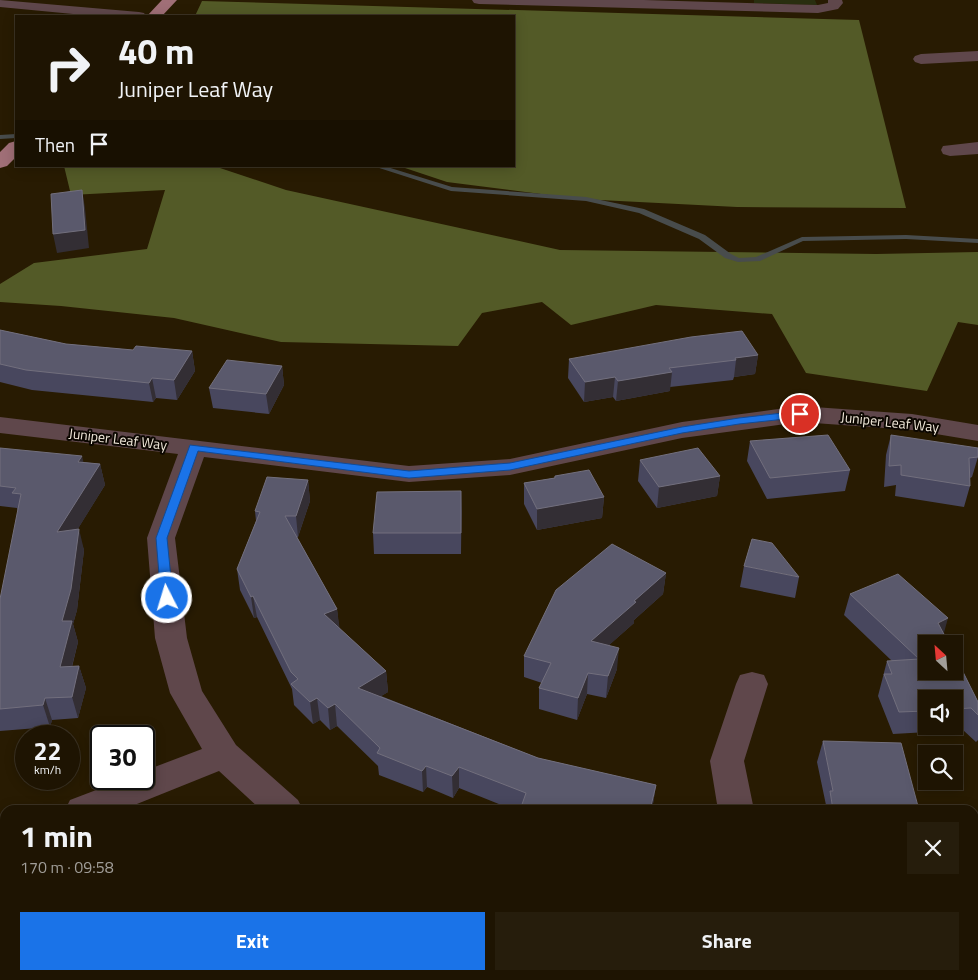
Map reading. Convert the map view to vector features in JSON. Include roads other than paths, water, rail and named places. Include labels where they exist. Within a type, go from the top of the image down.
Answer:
[{"type":"main road","points":[[155,15],[170,0]]},
{"type":"street","points":[[479,0],[818,9],[833,6],[836,3],[835,0]]},
{"type":"street","points":[[5,2],[129,15]]},
{"type":"street","points":[[920,59],[978,56]]},
{"type":"street","points":[[950,150],[978,148]]},
{"type":"street","name":"Juniper Leaf Way","points":[[0,425],[409,474],[510,467],[682,430],[800,414],[912,422],[978,433]]},
{"type":"street","points":[[194,448],[162,538],[171,638],[186,692],[224,755],[279,805]]},
{"type":"street","points":[[735,805],[727,761],[752,684]]},
{"type":"street","points":[[95,805],[224,755]]},
{"type":"waterway","points":[[0,137],[15,136]]},
{"type":"waterway","points":[[379,167],[451,189],[586,199],[641,211],[702,237],[728,256],[738,260],[757,259],[802,239],[906,237],[978,241]]}]
